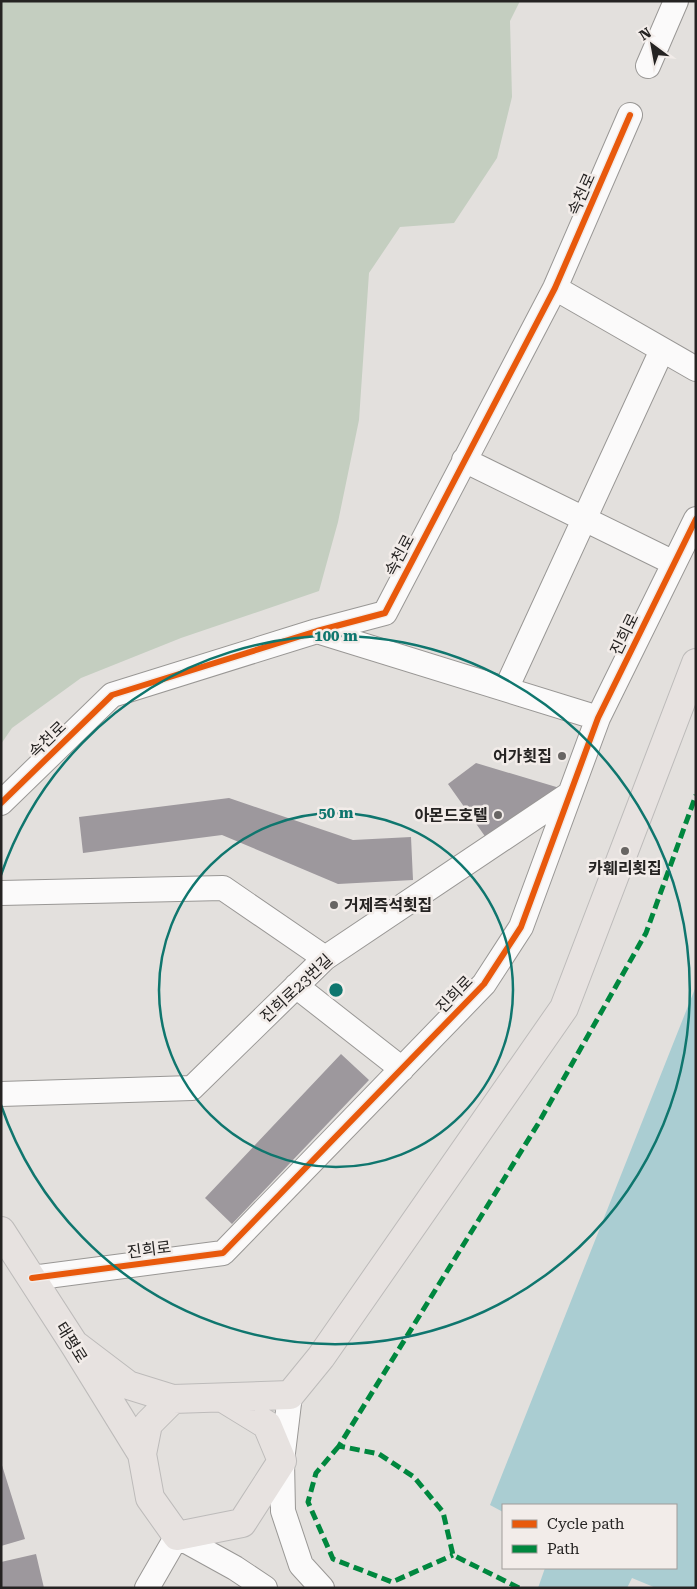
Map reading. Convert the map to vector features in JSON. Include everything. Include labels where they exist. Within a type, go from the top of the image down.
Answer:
[{"type":"main road","points":[[74,1344],[128,1385],[173,1399],[290,1395],[321,1357],[564,1008],[696,663]]},
{"type":"main road","name":"태평로","points":[[1,1231],[142,1454]]},
{"type":"main road","points":[[173,1399],[148,1424],[142,1454],[150,1498],[177,1536],[242,1523],[282,1461],[267,1425],[223,1398]]},
{"type":"street","points":[[648,66],[676,1]]},
{"type":"street","name":"속천로","points":[[1,803],[112,696],[317,631],[385,613],[554,288],[630,115]]},
{"type":"street","points":[[554,288],[696,369]]},
{"type":"street","points":[[506,689],[662,350]]},
{"type":"street","points":[[464,460],[674,563]]},
{"type":"street","name":"진희로","points":[[32,1278],[223,1253],[484,984],[521,928],[568,795],[598,718],[696,519]]},
{"type":"street","points":[[317,631],[598,718]]},
{"type":"street","name":"진희로23번길","points":[[1,1094],[192,1088],[325,958],[568,795]]},
{"type":"street","points":[[1,893],[223,888],[325,958]]},
{"type":"street","points":[[296,986],[402,1069]]},
{"type":"street","points":[[290,1395],[282,1461],[283,1511],[301,1566],[322,1588]]},
{"type":"street","points":[[147,1588],[177,1536],[235,1568],[265,1588]]},
{"type":"green space","points":[[1,1],[520,1],[510,21],[512,97],[497,158],[454,223],[400,227],[369,273],[359,420],[338,522],[319,591],[181,638],[81,678],[12,728],[1,744]]},
{"type":"water","points":[[696,986],[696,1588],[656,1588],[632,1578],[627,1588],[538,1588],[545,1569],[677,1569],[677,1504],[502,1504],[502,1511],[490,1505]]},
{"type":"building","name":"아몬드호텔","points":[[476,763],[563,789],[489,842],[448,784]]},
{"type":"building","points":[[229,798],[353,840],[411,837],[413,880],[338,884],[222,835],[83,853],[79,817]]},
{"type":"building","points":[[341,1054],[369,1080],[232,1224],[205,1198]]},
{"type":"building","points":[[1,1462],[25,1539],[1,1546]]},
{"type":"building","points":[[36,1554],[44,1588],[1,1588],[1,1562]]},
{"type":"marked path","points":[[519,1588],[453,1555],[443,1512],[414,1477],[379,1454],[339,1446],[538,1124],[646,933],[696,795]]},
{"type":"marked path","points":[[339,1446],[316,1473],[308,1502],[333,1559],[392,1582],[453,1555]]},
{"type":"cycle path","points":[[1,803],[112,695],[317,631],[385,613],[555,288],[630,115]]},
{"type":"cycle path","points":[[32,1278],[223,1253],[484,984],[521,927],[598,718],[696,519]]},
{"type":"place","name":"어가횟집","points":[[562,756]]},
{"type":"place","name":"아몬드호텔","points":[[498,815]]},
{"type":"place","name":"카훼리횟집","points":[[625,851]]},
{"type":"place","name":"거제즉석횟집","points":[[334,905]]}]
